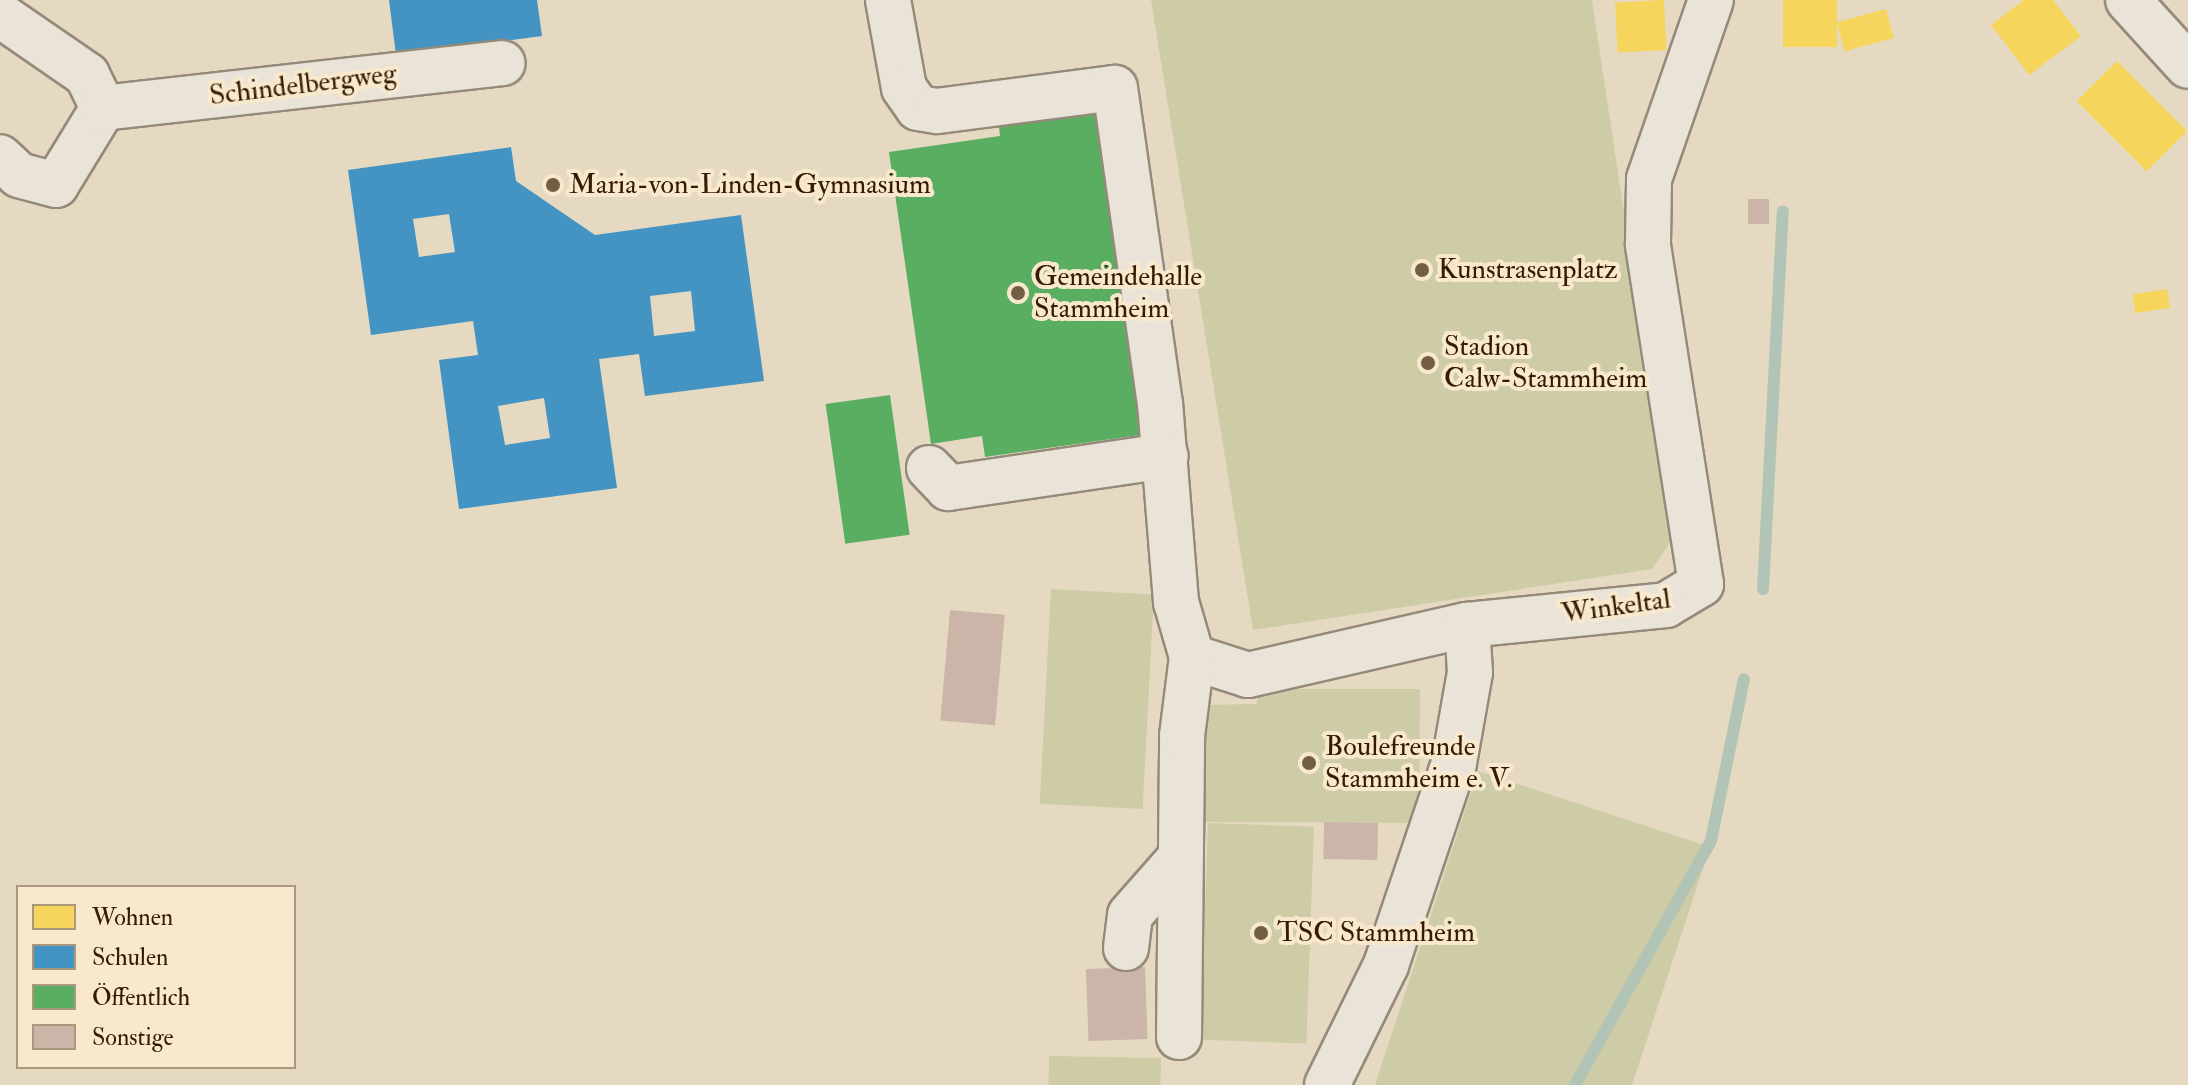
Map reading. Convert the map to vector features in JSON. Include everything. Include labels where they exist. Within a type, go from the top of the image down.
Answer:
[{"type":"street","points":[[888,0],[904,88],[918,108],[937,111],[1115,88],[1166,456],[1176,602],[1192,657],[1182,736],[1179,1037]]},
{"type":"street","name":"Winkeltal","points":[[1192,657],[1248,675],[1467,625],[1666,605],[1701,584],[1648,244],[1649,179],[1711,0]]},
{"type":"street","points":[[2128,0],[2188,66]]},
{"type":"street","points":[[0,15],[87,75],[103,108],[56,185],[19,175],[0,157]]},
{"type":"street","name":"Schindelbergweg","points":[[103,108],[502,63]]},
{"type":"street","points":[[929,468],[948,488],[1166,456]]},
{"type":"street","points":[[1327,1085],[1386,965],[1454,763],[1470,672],[1467,625]]},
{"type":"street","points":[[1126,948],[1130,915],[1181,857]]},
{"type":"green space","name":"Kunstrasenplatz","points":[[1151,0],[1592,0],[1673,538],[1652,569],[1253,630]]},
{"type":"green space","points":[[1051,589],[1154,594],[1143,809],[1040,804]]},
{"type":"green space","name":"Boulefreunde Stammheim e. V.","points":[[1258,689],[1420,689],[1419,823],[1199,822],[1197,705],[1257,704]]},
{"type":"green space","points":[[1478,771],[1710,847],[1632,1085],[1375,1085]]},
{"type":"green space","name":"TSC Stammheim","points":[[1208,823],[1314,827],[1306,1044],[1200,1040]]},
{"type":"green space","points":[[1049,1056],[1161,1058],[1161,1085],[1048,1085]]},
{"type":"building: Wohnen","points":[[1664,0],[1667,50],[1618,52],[1615,3]]},
{"type":"building: Wohnen","points":[[1783,0],[1837,0],[1837,47],[1783,47]]},
{"type":"building: Wohnen","points":[[2024,0],[2053,0],[2081,36],[2029,75],[1991,25]]},
{"type":"building: Wohnen","points":[[1886,9],[1894,38],[1845,51],[1837,22]]},
{"type":"building: Wohnen","points":[[2117,61],[2187,131],[2147,171],[2077,101]]},
{"type":"building: Wohnen","points":[[2167,289],[2170,308],[2135,313],[2132,294]]},
{"type":"building: Schulen","points":[[389,0],[537,0],[542,36],[396,55]]},
{"type":"building: Schulen","points":[[511,147],[516,181],[595,235],[741,215],[764,381],[645,396],[639,354],[599,359],[617,488],[459,509],[439,360],[478,355],[473,321],[371,335],[348,170]],"holes":[[[449,214],[455,252],[419,257],[413,219]],[[691,291],[695,331],[654,336],[650,296]],[[544,398],[550,438],[505,445],[498,406]]]},
{"type":"building: Öffentlich","name":"Gemeindehalle Stammheim","points":[[1100,103],[1147,434],[985,457],[982,436],[931,444],[889,152],[1000,136],[998,118]]},
{"type":"building: Öffentlich","points":[[890,395],[910,535],[845,544],[826,404]]},
{"type":"building: Sonstige","points":[[1748,199],[1769,199],[1769,224],[1748,224]]},
{"type":"building: Sonstige","points":[[950,610],[1005,615],[995,725],[940,721]]},
{"type":"building: Sonstige","points":[[1324,822],[1378,823],[1377,860],[1323,859]]},
{"type":"building: Sonstige","points":[[1145,967],[1148,1039],[1089,1041],[1086,969]]},
{"type":"waterway","points":[[1763,589],[1783,212]]},
{"type":"waterway","points":[[1575,1085],[1711,841],[1744,679]]},
{"type":"place","name":"Maria-von-Linden-Gymnasium","points":[[553,185]]},
{"type":"place","name":"Kunstrasenplatz","points":[[1422,270]]},
{"type":"place","name":"Gemeindehalle Stammheim","points":[[1018,293]]},
{"type":"place","name":"Stadion Calw-Stammheim","points":[[1428,363]]},
{"type":"place","name":"Boulefreunde Stammheim e. V.","points":[[1309,763]]},
{"type":"place","name":"TSC Stammheim","points":[[1261,933]]}]
